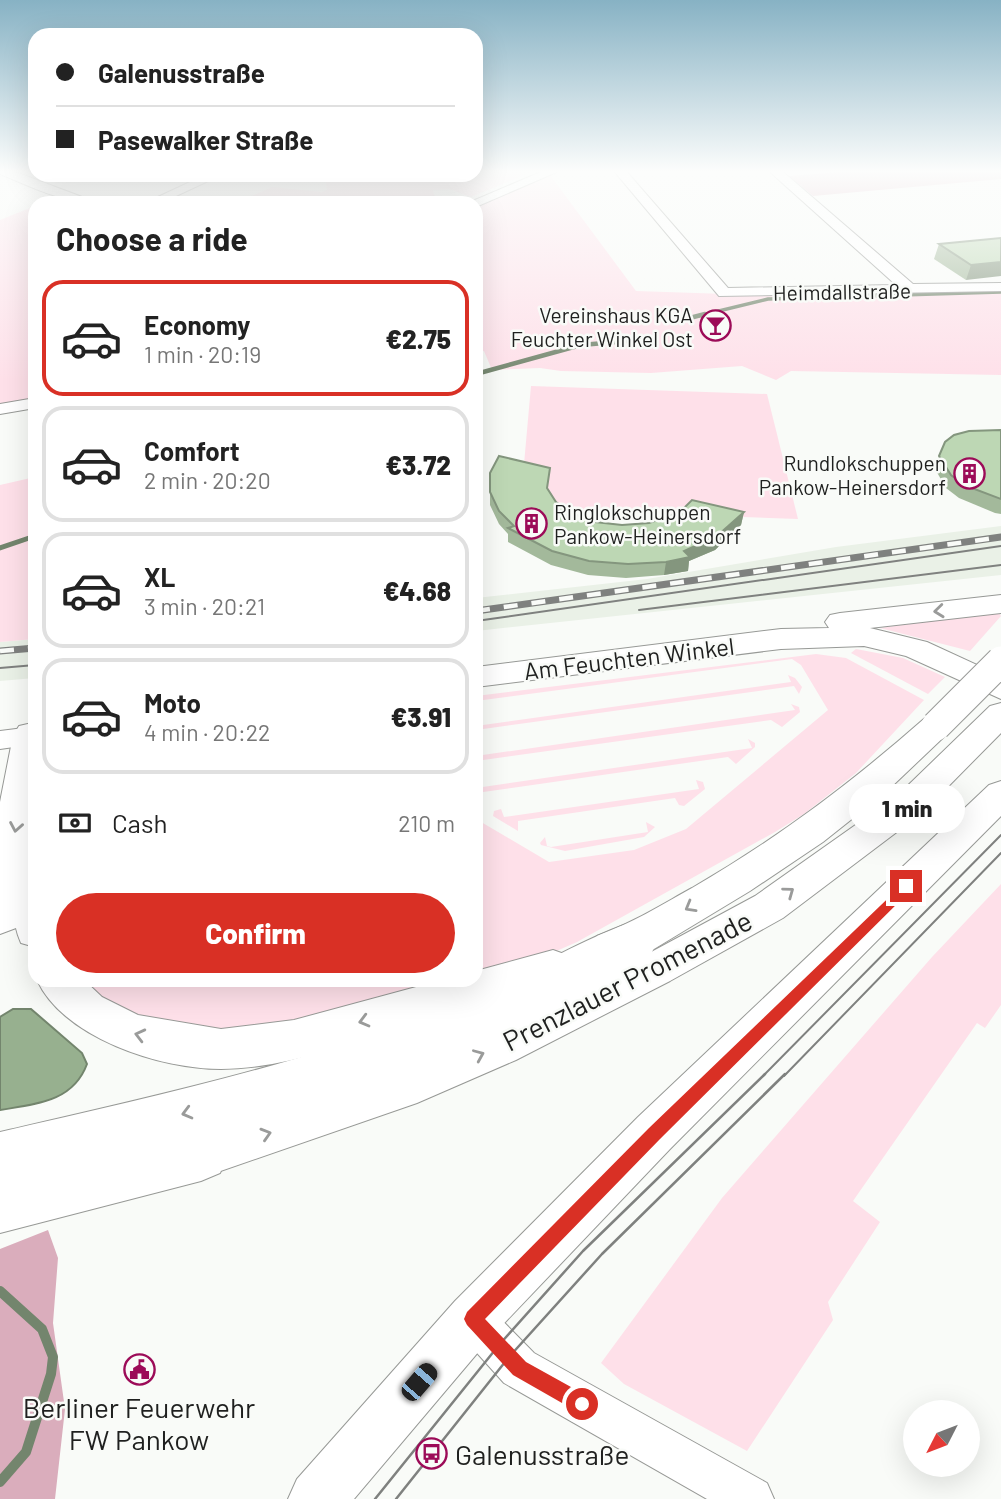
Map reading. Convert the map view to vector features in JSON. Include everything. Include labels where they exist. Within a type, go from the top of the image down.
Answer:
[{"type":"highway","points":[[0,915],[22,737]]},
{"type":"highway","points":[[0,1159],[159,1121],[305,1081],[481,1016],[635,940]]},
{"type":"highway","points":[[0,1205],[201,1154]]},
{"type":"main road","name":"Am Feuchten Winkel","points":[[781,639],[804,627],[1001,604]]},
{"type":"main road","name":"Am Feuchten Winkel","points":[[483,676],[781,639],[864,636],[926,653],[1000,688]]},
{"type":"main road","name":"Prenzlauer Promenade","points":[[483,986],[635,940],[737,880],[810,832],[874,783],[936,726],[1000,688]]},
{"type":"main road","name":"Prenzlauer Promenade","points":[[0,1228],[201,1154],[315,1119],[401,1088],[500,1046],[656,969],[769,907],[910,804],[972,745],[1000,688]]},
{"type":"main road","points":[[317,1499],[473,1319],[654,1133],[1001,794]]},
{"type":"main road","name":"Prenzlauer Promenade","points":[[64,987],[87,1010],[131,1033],[221,1049],[294,1040],[481,987]]},
{"type":"street","name":"Heimdallstraße","points":[[680,241],[724,293],[1001,288]]},
{"type":"street","points":[[856,241],[911,289]]},
{"type":"street","points":[[0,409],[28,404]]},
{"type":"street","points":[[473,1319],[519,1368],[751,1499]]},
{"type":"shaded area","points":[[0,241],[28,241],[28,401],[0,406]]},
{"type":"shaded area","points":[[483,241],[599,241],[636,291],[726,294],[1001,290],[1001,375],[791,371],[776,380],[742,366],[651,373],[540,368],[492,370],[484,351]]},
{"type":"shaded area","points":[[531,386],[767,394],[798,519],[520,509]]},
{"type":"shaded area","points":[[28,479],[28,640],[0,642],[0,485]]},
{"type":"shaded area","points":[[1001,526],[1001,575],[483,630],[483,597],[647,579],[836,547]]},
{"type":"shaded area","points":[[998,612],[1001,616],[970,651],[880,628]]},
{"type":"shaded area","points":[[28,640],[28,679],[0,681],[0,642]]},
{"type":"shaded area","points":[[856,649],[903,658],[945,677],[928,694],[851,653]]},
{"type":"shaded area","points":[[816,654],[846,658],[924,700],[856,773],[804,814],[577,942],[545,956],[483,976],[483,823],[549,862],[634,850],[686,829],[828,710],[801,665],[792,659],[483,700],[483,695]]},
{"type":"shaded area","points":[[788,675],[795,678],[802,687],[799,694],[794,686],[483,729],[483,725],[791,682]]},
{"type":"shaded area","points":[[791,704],[799,707],[800,712],[782,727],[771,720],[483,760],[483,755],[795,710]]},
{"type":"shaded area","points":[[748,739],[755,743],[755,747],[736,764],[728,757],[483,792],[483,787],[752,748]]},
{"type":"shaded area","points":[[696,780],[703,782],[705,789],[684,806],[679,805],[675,798],[518,821],[518,831],[493,816],[494,811],[501,809],[504,817],[699,789]]},
{"type":"shaded area","points":[[646,822],[655,827],[644,837],[565,851],[541,845],[540,843],[545,837],[547,846],[551,847],[648,832]]},
{"type":"shaded area","points":[[1001,884],[1001,1005],[985,1028],[977,1023],[853,1201],[880,1222],[828,1302],[833,1320],[747,1451],[624,1384],[601,1363],[722,1198],[932,957]]},
{"type":"shaded area","points":[[87,987],[438,987],[241,1032],[191,1031],[119,1011]]},
{"type":"shaded area","points":[[13,1009],[31,1009],[82,1053],[87,1064],[81,1077],[63,1094],[40,1103],[0,1110],[0,1017]]},
{"type":"shaded area","points":[[48,1230],[58,1258],[53,1323],[65,1409],[55,1499],[0,1499],[0,1249]]},
{"type":"building","points":[[1001,241],[1001,262],[971,265],[939,244]]},
{"type":"building","name":"Rundlokschuppen Pankow-Heinersdorf","points":[[1001,430],[1001,499],[964,485],[951,475],[939,456],[945,442],[954,435],[969,431]]},
{"type":"building","name":"Ringlokschuppen Pankow-Heinersdorf","points":[[499,456],[550,468],[547,488],[556,502],[572,513],[595,522],[622,525],[649,523],[680,512],[692,500],[744,512],[717,536],[684,551],[690,557],[666,562],[628,564],[589,561],[552,551],[508,528],[514,526],[499,511],[490,492],[490,473]]},
{"type":"waterway","points":[[698,316],[768,299],[1001,292]]},
{"type":"waterway","points":[[682,320],[705,314]]},
{"type":"waterway","points":[[483,372],[581,345],[640,340]]},
{"type":"waterway","points":[[0,548],[28,538]]},
{"type":"waterway","points":[[0,1291],[42,1329],[53,1357],[51,1374],[26,1452],[0,1482]]},
{"type":"tram line","points":[[483,620],[1001,546]]},
{"type":"tram line","points":[[639,610],[1001,565]]},
{"type":"tram line","points":[[0,668],[28,666]]},
{"type":"tram line","points":[[764,1075],[1001,835]]},
{"type":"tram line","points":[[784,1076],[1001,853]]},
{"type":"tram line","points":[[396,1499],[509,1357],[602,1254],[785,1074]]},
{"type":"tram line","points":[[375,1499],[499,1345],[583,1251],[764,1075]]},
{"type":"railway","points":[[483,610],[1001,537]]},
{"type":"railway","points":[[0,651],[28,649]]},
{"type":"place","name":"Vereinshaus KGA Feuchter Winkel Ost","points":[[716,326]]},
{"type":"place","name":"Rundlokschuppen Pankow-Heinersdorf","points":[[969,474]]},
{"type":"place","name":"Ringlokschuppen Pankow-Heinersdorf","points":[[531,523]]},
{"type":"place","name":"Berliner Feuerwehr FW Pankow","points":[[139,1370]]},
{"type":"place","name":"Galenusstraße","points":[[432,1454]]},
{"type":"route","points":[[582,1404],[519,1368],[473,1319],[654,1133],[906,886]]}]
